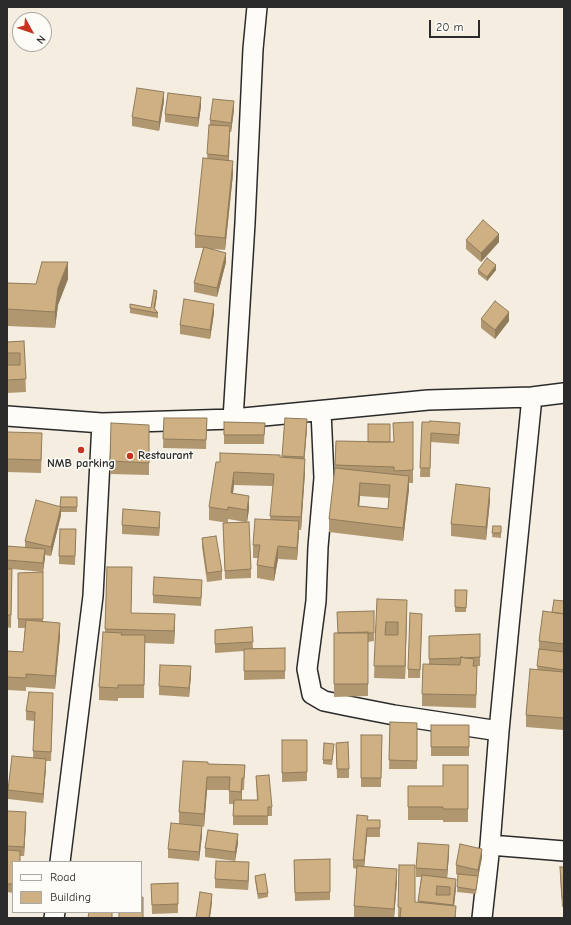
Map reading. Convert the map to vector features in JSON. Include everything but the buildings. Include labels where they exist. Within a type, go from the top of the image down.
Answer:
[{"type":"street","points":[[233,419],[253,49],[257,7]]},
{"type":"street","points":[[7,416],[102,423],[233,419],[428,400],[532,397],[564,393]]},
{"type":"street","points":[[482,918],[532,397]]},
{"type":"street","points":[[321,411],[324,478],[318,547],[316,601],[307,669],[312,694],[324,701],[348,706],[499,732]]},
{"type":"street","points":[[60,861],[92,596],[102,423]]},
{"type":"street","points":[[490,845],[564,851]]},
{"type":"place","name":"NMB parking","points":[[81,450]]},
{"type":"place","name":"Restaurant","points":[[130,456]]}]
